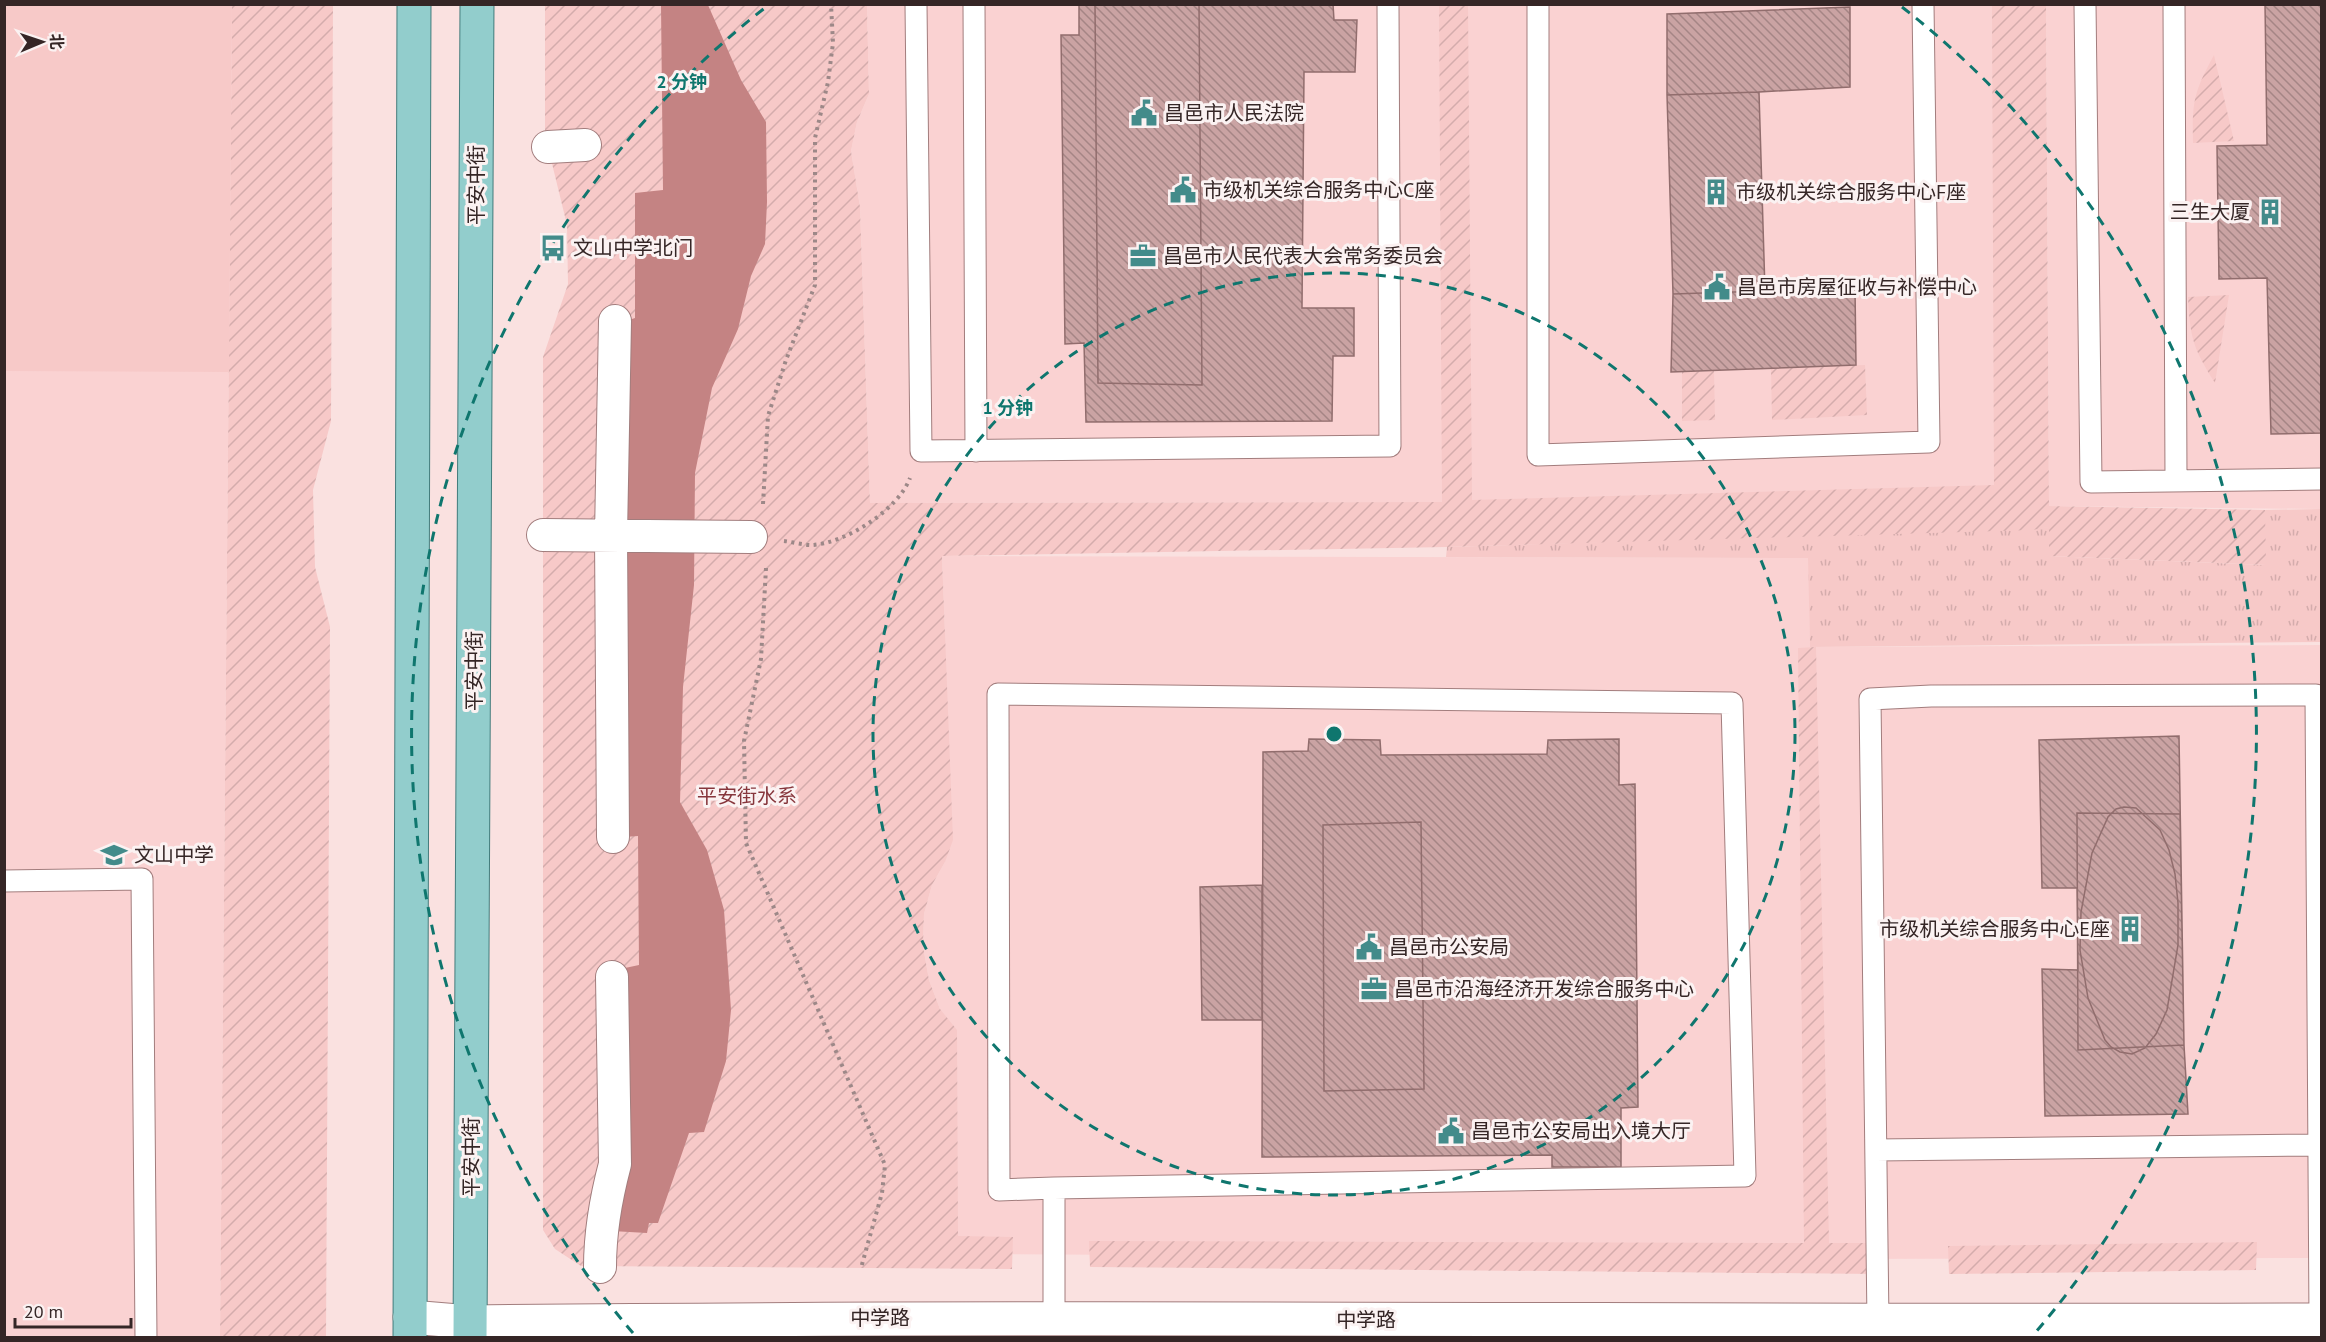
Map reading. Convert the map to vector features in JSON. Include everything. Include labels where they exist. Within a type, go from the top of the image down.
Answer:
[{"type":"main road","points":[[410,1327],[414,4]]},
{"type":"main road","name":"平安中街","points":[[470,1330],[477,4]]},
{"type":"street","points":[[548,147],[585,146]]},
{"type":"street","points":[[613,837],[611,536],[615,321]]},
{"type":"street","points":[[543,535],[758,538]]},
{"type":"street","points":[[600,1267],[602,1234],[615,1164],[612,977]]},
{"type":"street","name":"中学路","points":[[410,1327],[470,1330],[855,1318],[1641,1329],[1878,1322],[2321,1320]]},
{"type":"lane","points":[[916,4],[921,451],[1390,446],[1388,4]]},
{"type":"lane","points":[[974,4],[976,451]]},
{"type":"lane","points":[[1538,4],[1538,455],[1929,442],[1923,4]]},
{"type":"lane","points":[[2085,4],[2091,482],[2322,479]]},
{"type":"lane","points":[[2174,4],[2176,480]]},
{"type":"lane","points":[[998,694],[1732,703],[1745,1176],[1054,1188],[999,1190],[998,694]]},
{"type":"lane","points":[[1878,1322],[1870,699],[1931,696],[2316,694],[2321,1320]]},
{"type":"lane","points":[[4,881],[142,879],[146,1338]]},
{"type":"lane","points":[[1876,1150],[2319,1145]]},
{"type":"lane","points":[[1054,1188],[1054,1319]]},
{"type":"path","points":[[831,4],[833,43],[828,82],[815,138],[815,285],[786,360],[768,416],[763,510],[758,538],[767,558],[761,659],[744,741],[746,843],[885,1165],[882,1192],[861,1268]]},
{"type":"path","points":[[758,538],[813,545],[853,533],[886,511],[908,483],[921,451]]},
{"type":"shaded area","name":"文山中学","points":[[5,5],[232,5],[220,1337],[5,1338]]},
{"type":"shaded area","points":[[661,5],[708,5],[741,80],[766,122],[767,202],[765,244],[751,276],[738,329],[712,388],[695,473],[694,585],[683,687],[680,802],[707,850],[724,910],[731,1010],[726,1061],[704,1132],[689,1133],[658,1223],[649,1223],[647,1233],[612,1231],[627,1167],[625,968],[639,965],[638,836],[624,837],[623,322],[635,318],[635,193],[663,190]]},
{"type":"shaded area","points":[[867,5],[2025,5],[2032,530],[1458,502],[870,503],[860,207],[851,151],[857,122],[869,94]]},
{"type":"shaded area","name":"三生大厦","points":[[2046,5],[2321,5],[2321,509],[2049,506]]},
{"type":"shaded area","points":[[942,556],[1809,558],[1810,647],[2321,645],[2321,1258],[1820,1259],[958,1254],[940,1009],[929,980],[923,946],[924,914],[932,885],[945,862],[945,635]]},
{"type":"green space","points":[[5,4],[232,5],[229,372],[5,371]]},
{"type":"green space","name":"平安街水系","points":[[1439,4],[1468,5],[1472,500],[1994,485],[1992,5],[2046,5],[2049,506],[2265,510],[2266,565],[2049,556],[2049,527],[2032,530],[1447,547],[942,556],[953,840],[945,862],[932,885],[924,914],[923,946],[929,980],[940,1009],[957,1030],[958,1236],[1013,1237],[1012,1269],[581,1266],[555,1249],[543,1230],[543,357],[568,284],[567,225],[545,135],[545,5],[867,5],[869,94],[857,122],[851,151],[860,207],[870,503],[1442,502]]},
{"type":"green space","points":[[232,5],[333,5],[331,421],[313,490],[315,567],[330,627],[326,1337],[220,1337]]},
{"type":"green space","points":[[2214,55],[2234,141],[2193,143],[2194,106],[2198,88]]},
{"type":"green space","points":[[2229,295],[2215,383],[2194,342],[2188,297]]},
{"type":"green space","points":[[1865,365],[1867,415],[1772,420],[1771,368]]},
{"type":"green space","points":[[1714,370],[1715,420],[1682,421],[1682,372]]},
{"type":"green space","points":[[2321,509],[2321,642],[1810,647],[1808,558],[1446,557],[1447,547],[2049,527],[2049,556],[2265,565],[2265,510]]},
{"type":"green space","points":[[1816,647],[1829,1243],[1876,1243],[1877,1274],[1090,1267],[1089,1241],[1804,1243],[1798,648]]},
{"type":"green space","points":[[2257,1242],[2256,1270],[1949,1274],[1948,1246]]},
{"type":"building","name":"市级机关综合服务中心C座","points":[[1079,4],[1333,4],[1334,20],[1357,20],[1355,72],[1304,72],[1302,308],[1354,308],[1354,356],[1333,356],[1332,421],[1086,422],[1084,343],[1065,344],[1061,35],[1079,35]]},
{"type":"building","points":[[1095,4],[1199,4],[1202,385],[1098,383]]},
{"type":"building","name":"三生大厦","points":[[2265,4],[2322,4],[2322,433],[2271,434],[2267,278],[2219,279],[2217,146],[2267,145]]},
{"type":"building","name":"市级机关综合服务中心F座","points":[[1850,7],[1850,87],[1759,92],[1765,291],[1855,288],[1856,365],[1671,372],[1673,294],[1667,14]]},
{"type":"building","points":[[1759,92],[1765,291],[1673,294],[1667,95]]},
{"type":"building","name":"市级机关综合服务中心E座","points":[[2179,736],[2184,1045],[2188,1114],[2045,1116],[2042,969],[2078,970],[2077,888],[2042,888],[2039,740]]},
{"type":"building","points":[[1309,739],[1380,740],[1381,755],[1547,754],[1548,740],[1619,739],[1619,785],[1635,784],[1638,1107],[1621,1108],[1621,1167],[1552,1167],[1552,1155],[1262,1157],[1263,752],[1308,751]]},
{"type":"building","points":[[2136,808],[2160,830],[2169,850],[2175,874],[2178,903],[2178,945],[2167,1010],[2156,1034],[2145,1048],[2132,1054],[2120,1052],[2105,1040],[2088,998],[2080,950],[2081,912],[2092,853],[2108,817],[2116,809]]},
{"type":"building","points":[[2077,813],[2180,814],[2184,1045],[2078,1050]]},
{"type":"building","points":[[1421,822],[1424,1089],[1324,1091],[1323,825]]},
{"type":"building","points":[[1262,885],[1262,1020],[1202,1020],[1200,887]]},
{"type":"place","name":"昌邑市人民法院","points":[[1144,113]]},
{"type":"place","name":"市级机关综合服务中心C座","points":[[1183,190]]},
{"type":"place","name":"市级机关综合服务中心F座","points":[[1716,192]]},
{"type":"place","name":"三生大厦","points":[[2270,212]]},
{"type":"place","name":"文山中学北门","points":[[553,248]]},
{"type":"place","name":"昌邑市人民代表大会常务委员会","points":[[1143,256]]},
{"type":"place","name":"昌邑市房屋征收与补偿中心","points":[[1717,287]]},
{"type":"place","name":"文山中学","points":[[114,855]]},
{"type":"place","name":"市级机关综合服务中心E座","points":[[2130,929]]},
{"type":"place","name":"昌邑市公安局","points":[[1369,947]]},
{"type":"place","name":"昌邑市沿海经济开发综合服务中心","points":[[1374,989]]},
{"type":"place","name":"昌邑市公安局出入境大厅","points":[[1451,1131]]}]
